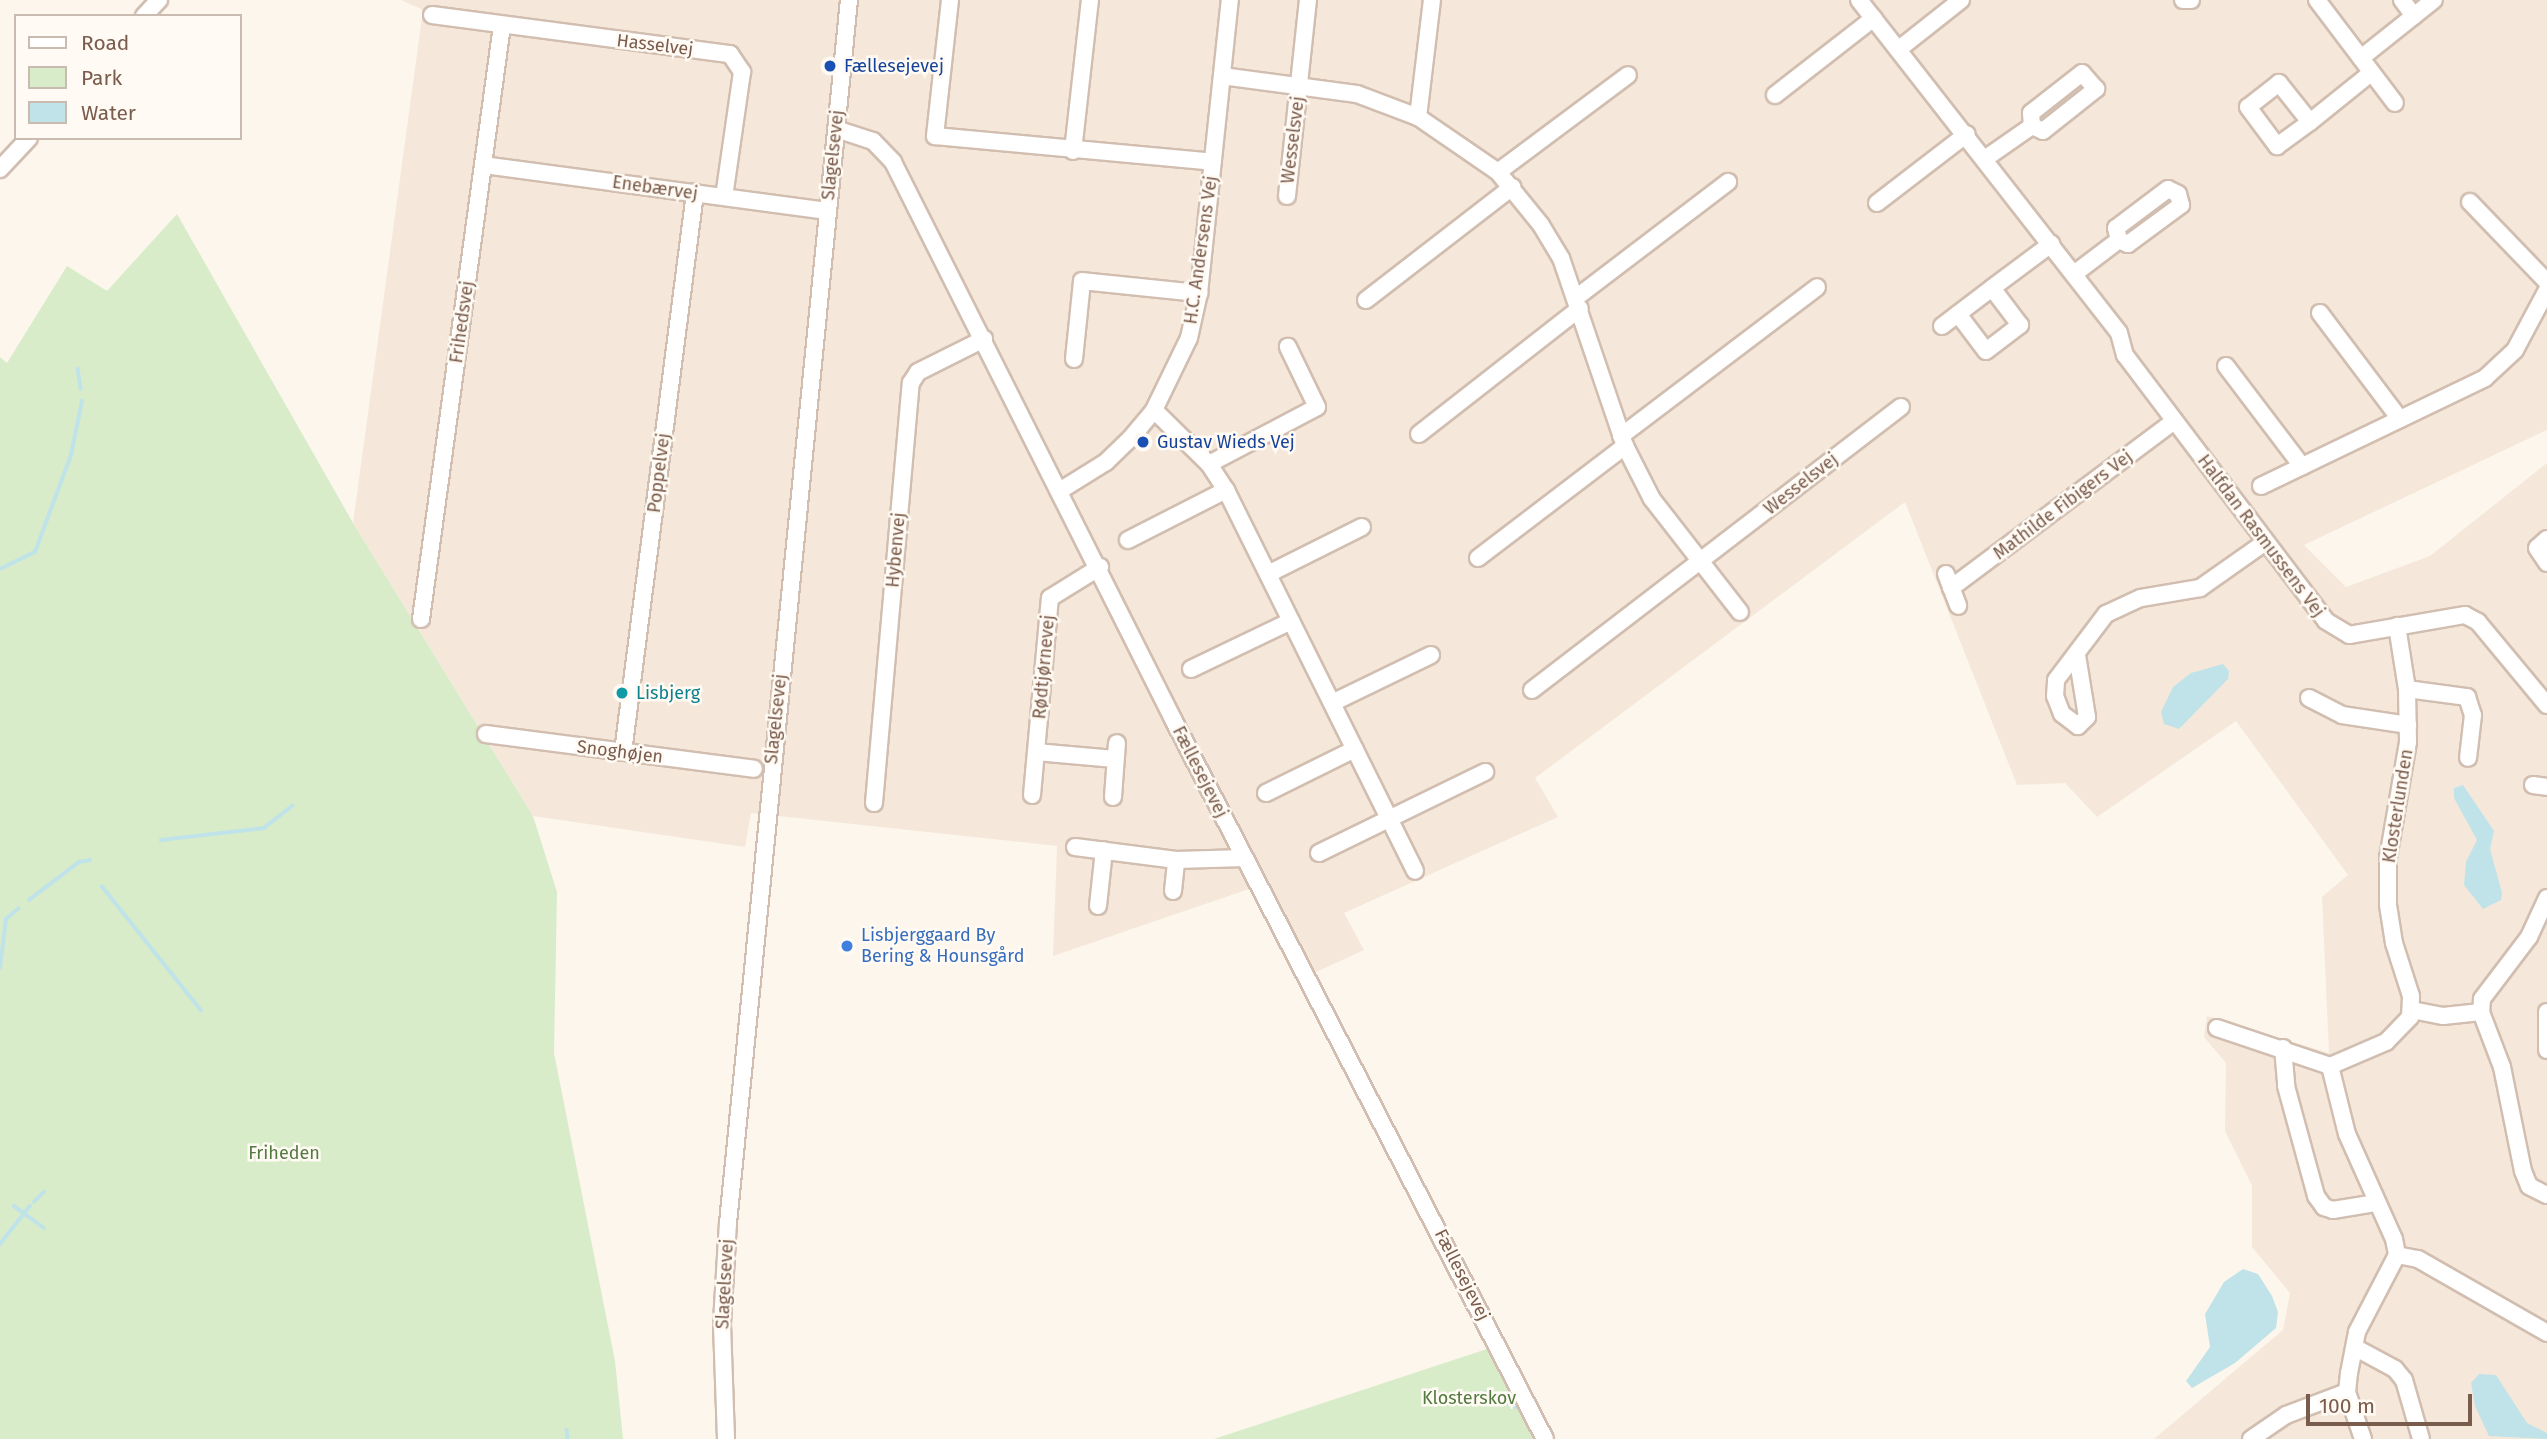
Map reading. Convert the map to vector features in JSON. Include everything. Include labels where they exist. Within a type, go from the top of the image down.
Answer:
[{"type":"street","points":[[146,14],[159,0]]},
{"type":"street","name":"Slagelsevej","points":[[726,1439],[723,1323],[728,1223],[849,0]]},
{"type":"street","points":[[950,0],[935,136],[1213,162]]},
{"type":"street","points":[[1073,151],[1090,0]]},
{"type":"street","name":"H.C. Andersens Vej","points":[[1061,491],[1106,462],[1154,410],[1189,338],[1199,293],[1230,0]]},
{"type":"street","name":"Wesselsvej","points":[[1287,196],[1308,0]]},
{"type":"street","points":[[1418,117],[1432,0]]},
{"type":"street","name":"Halfdan Rasmussens Vej","points":[[1859,0],[1986,158],[2119,333],[2125,355],[2264,543],[2335,629],[2349,635],[2465,615],[2478,622],[2547,705]]},
{"type":"street","points":[[1899,49],[1961,0]]},
{"type":"street","points":[[2183,0],[2191,0]]},
{"type":"street","points":[[2317,0],[2395,103]]},
{"type":"street","points":[[2402,0],[2414,16]]},
{"type":"street","points":[[2361,58],[2434,0]]},
{"type":"street","name":"Hasselvej","points":[[432,15],[730,54],[742,72],[724,197]]},
{"type":"street","points":[[1775,95],[1874,18]]},
{"type":"street","name":"Frihedsvej","points":[[421,619],[502,25]]},
{"type":"street","points":[[2310,121],[2371,73]]},
{"type":"street","points":[[1498,172],[1628,75]]},
{"type":"street","name":"Wesselsvej","points":[[1222,76],[1299,84],[1357,94],[1418,117],[1498,172],[1541,225],[1579,302],[1623,441],[1652,499],[1741,612]]},
{"type":"street","points":[[1986,158],[2032,126]]},
{"type":"street","name":"Fællesejevej","points":[[836,129],[873,141],[893,162],[1245,858],[1545,1439]]},
{"type":"street","points":[[1877,203],[1967,134]]},
{"type":"street","points":[[0,169],[27,140]]},
{"type":"street","name":"Enebærvej","points":[[483,165],[827,211]]},
{"type":"street","points":[[1419,434],[1728,182]]},
{"type":"street","points":[[1366,300],[1512,187]]},
{"type":"street","name":"Poppelvej","points":[[623,752],[695,193]]},
{"type":"street","points":[[2470,202],[2547,282]]},
{"type":"street","points":[[2074,274],[2119,240]]},
{"type":"street","points":[[1942,326],[2051,244]]},
{"type":"street","points":[[1074,359],[1083,281],[1199,293]]},
{"type":"street","points":[[1478,558],[1817,287]]},
{"type":"street","points":[[1958,314],[1986,351],[2020,325],[1992,288]]},
{"type":"street","points":[[2261,486],[2502,366],[2547,290]]},
{"type":"street","points":[[2320,313],[2400,419]]},
{"type":"street","name":"Hybenvej","points":[[873,803],[911,383],[918,372],[984,339]]},
{"type":"street","points":[[1209,464],[1317,407],[1288,347]]},
{"type":"street","points":[[2226,366],[2302,466]]},
{"type":"street","name":"Wesselsvej","points":[[1532,690],[1901,407]]},
{"type":"street","points":[[1154,410],[1209,464],[1226,490],[1415,871]]},
{"type":"street","name":"Mathilde Fibigers Vej","points":[[1958,606],[1948,581],[2174,421]]},
{"type":"street","points":[[1128,540],[1226,490]]},
{"type":"street","points":[[1268,574],[1362,527]]},
{"type":"street","points":[[2547,539],[2537,548],[2547,563]]},
{"type":"street","points":[[2077,655],[2106,614],[2119,606],[2200,588],[2264,543]]},
{"type":"street","name":"Rødtjørnevej","points":[[1032,795],[1050,598],[1100,568]]},
{"type":"street","points":[[1191,669],[1291,621]]},
{"type":"street","name":"Klosterlunden","points":[[2397,625],[2407,689],[2408,725],[2388,858],[2388,904],[2412,1010]]},
{"type":"street","points":[[1332,703],[1432,655]]},
{"type":"street","points":[[2407,689],[2468,697],[2473,715],[2468,758]]},
{"type":"street","name":"Klosterlunden","points":[[2309,698],[2350,718],[2408,725]]},
{"type":"street","name":"Snoghøjen","points":[[486,734],[754,769]]},
{"type":"street","points":[[1266,793],[1355,749]]},
{"type":"street","points":[[1036,752],[1116,751],[1113,797]]},
{"type":"street","points":[[1319,853],[1485,772]]},
{"type":"street","points":[[1075,847],[1176,860],[1245,858]]},
{"type":"street","points":[[1098,906],[1104,850]]},
{"type":"street","points":[[1174,891],[1176,860]]},
{"type":"street","points":[[2547,898],[2529,937],[2483,999],[2481,1012],[2502,1067],[2523,1171],[2529,1186],[2547,1195]]},
{"type":"street","points":[[2217,1028],[2330,1066],[2386,1042],[2402,1030],[2412,1010],[2444,1016],[2481,1012]]},
{"type":"street","points":[[2547,1012],[2547,1050]]},
{"type":"street","points":[[2283,1048],[2286,1086],[2316,1196],[2324,1207],[2333,1210],[2376,1202]]},
{"type":"street","points":[[2330,1066],[2347,1134],[2394,1239],[2397,1255],[2357,1332],[2347,1392],[2363,1439]]},
{"type":"street","points":[[2397,1255],[2429,1265],[2547,1333]]},
{"type":"street","points":[[2356,1348],[2395,1369],[2404,1380],[2421,1439]]},
{"type":"street","points":[[2251,1439],[2286,1415],[2347,1392]]},
{"type":"shaded area","points":[[401,0],[2547,0],[2547,430],[2304,545],[2346,587],[2430,556],[2547,463],[2547,1439],[2154,1439],[2283,1330],[2290,1293],[2252,1247],[2252,1186],[2225,1131],[2226,1063],[2204,1037],[2207,1016],[2329,1053],[2322,897],[2348,875],[2236,721],[2097,817],[2065,783],[2017,785],[1905,502],[1535,778],[1558,817],[1344,913],[1364,950],[1299,980],[1252,888],[1053,956],[1057,846],[751,813],[745,847],[533,816],[353,523],[423,10]]},
{"type":"green space","name":"Friheden","points":[[177,214],[353,523],[533,816],[557,892],[554,1053],[615,1361],[623,1439],[0,1439],[0,357],[7,363],[67,266],[107,291]]},
{"type":"green space","name":"Klosterskov","points":[[1490,1348],[1538,1439],[1214,1439]]},
{"type":"water","points":[[2223,664],[2229,671],[2228,679],[2179,729],[2164,724],[2161,712],[2173,687],[2191,673]]},
{"type":"water","points":[[2463,785],[2494,831],[2490,849],[2502,893],[2501,900],[2483,909],[2464,885],[2466,862],[2477,840],[2454,798],[2454,788]]},
{"type":"water","points":[[2243,1269],[2258,1274],[2272,1296],[2278,1312],[2276,1328],[2235,1363],[2192,1388],[2186,1381],[2210,1347],[2205,1314],[2224,1282]]},
{"type":"water","points":[[2479,1374],[2496,1375],[2527,1423],[2547,1433],[2547,1439],[2489,1436],[2475,1406],[2471,1383]]},
{"type":"waterway","points":[[78,369],[81,389]]},
{"type":"waterway","points":[[0,569],[35,552],[71,455],[82,401]]},
{"type":"waterway","points":[[161,840],[264,828],[292,806]]},
{"type":"waterway","points":[[29,900],[79,862],[90,860]]},
{"type":"waterway","points":[[102,886],[201,1010]]},
{"type":"waterway","points":[[0,968],[6,919],[18,909]]},
{"type":"waterway","points":[[34,1202],[44,1192]]},
{"type":"waterway","points":[[14,1206],[44,1228]]},
{"type":"waterway","points":[[0,1244],[30,1206]]},
{"type":"waterway","points":[[1482,1392],[1516,1407]]},
{"type":"waterway","points":[[567,1430],[568,1439]]},
{"type":"place","name":"Fællesejevej","points":[[830,66]]},
{"type":"place","name":"Gustav Wieds Vej","points":[[1143,442]]},
{"type":"place","name":"Lisbjerg","points":[[622,693]]},
{"type":"place","name":"Lisbjerggaard By Bering & Hounsgård","points":[[847,946]]}]
